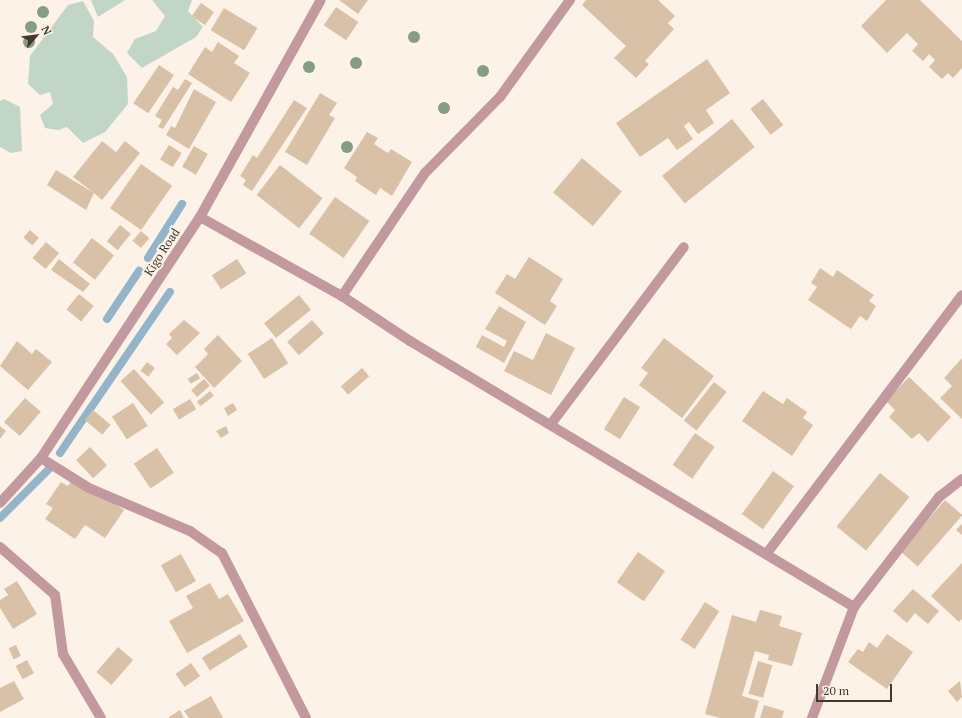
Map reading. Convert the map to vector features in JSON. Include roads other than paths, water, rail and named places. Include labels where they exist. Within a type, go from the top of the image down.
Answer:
[{"type":"street","name":"Kigo Road","points":[[0,502],[41,458],[200,217],[321,0]]},
{"type":"street","points":[[342,296],[425,173],[500,97],[570,0]]},
{"type":"street","points":[[200,217],[342,296],[550,424],[767,553],[854,607]]},
{"type":"street","points":[[550,424],[684,247]]},
{"type":"street","points":[[767,553],[962,295]]},
{"type":"street","points":[[41,458],[89,488],[190,531],[222,553],[306,718]]},
{"type":"street","points":[[812,718],[854,607],[938,497],[962,479]]},
{"type":"street","points":[[0,547],[55,595],[63,654],[101,718]]},
{"type":"waterway","points":[[148,258],[182,204]]},
{"type":"waterway","points":[[107,319],[139,271]]},
{"type":"waterway","points":[[60,453],[170,292]]},
{"type":"waterway","points":[[0,518],[48,470]]}]
